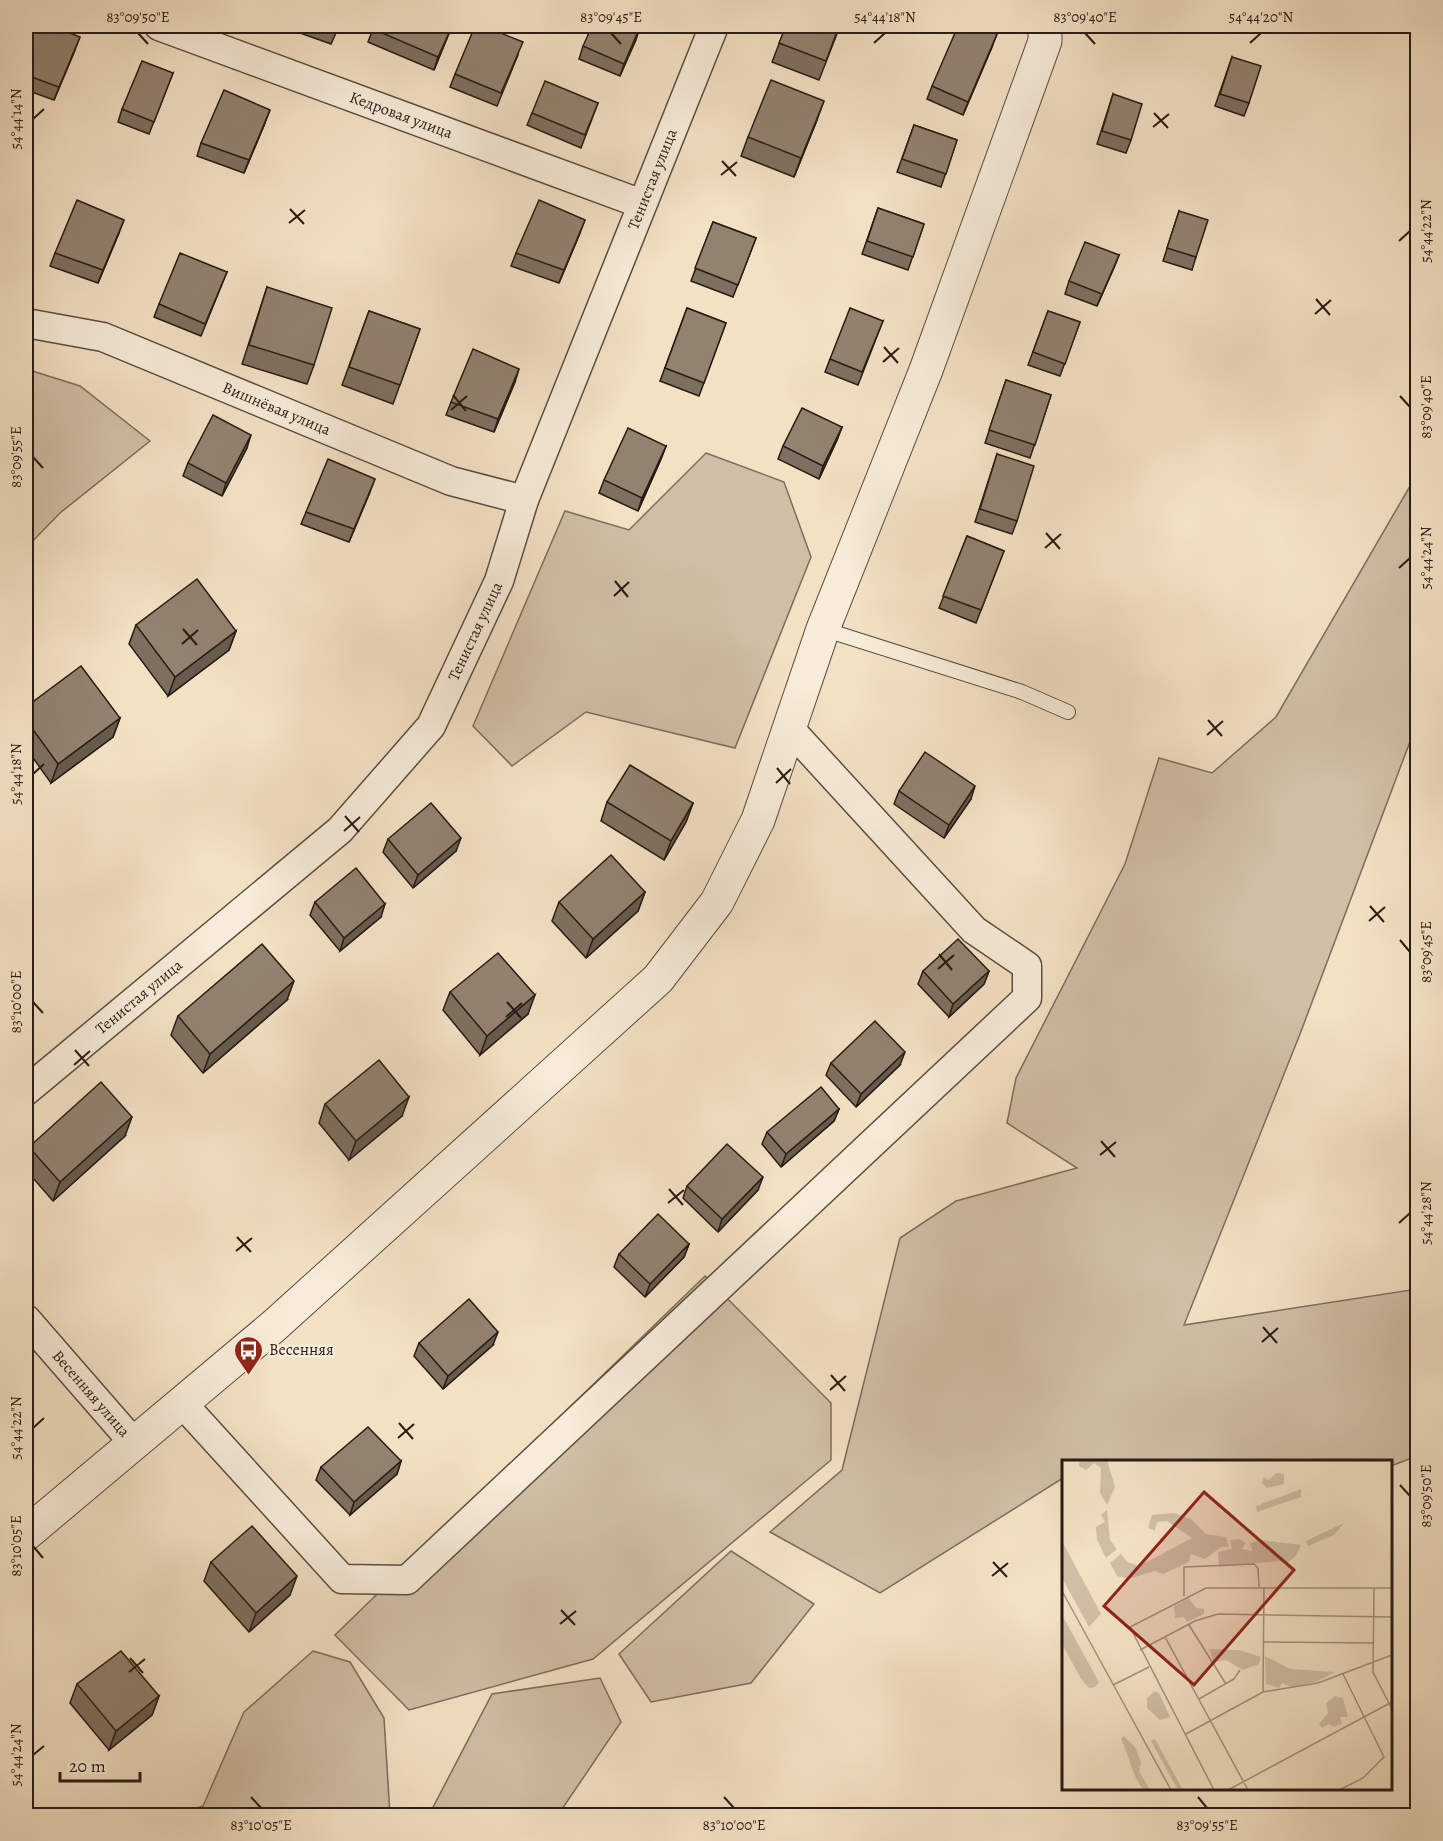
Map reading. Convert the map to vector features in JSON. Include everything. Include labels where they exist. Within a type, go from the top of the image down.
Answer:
[{"type":"street","name":"Кедровая улица","points":[[159,26],[642,204]]},
{"type":"street","name":"Тенистая улица","points":[[26,1091],[340,830],[431,726],[499,582],[524,500],[714,26]]},
{"type":"street","points":[[26,1534],[284,1317],[658,979],[717,902],[758,820],[823,629],[926,370],[1044,41],[1045,26]]},
{"type":"street","name":"Вишнёвая улица","points":[[26,323],[103,337],[451,481],[524,500]]},
{"type":"street","points":[[182,1403],[342,1579],[407,1580],[1027,998],[1027,966],[974,930],[789,728]]},
{"type":"street","name":"Весенняя улица","points":[[26,1319],[133,1442]]},
{"type":"lane","points":[[823,629],[1022,692],[1068,712]]},
{"type":"shaded area","points":[[26,369],[80,386],[150,441],[60,513],[26,548]]},
{"type":"shaded area","points":[[706,453],[784,482],[811,557],[735,748],[586,712],[512,766],[473,726],[565,511],[629,530]]},
{"type":"shaded area","points":[[1417,474],[1417,723],[1300,1034],[1184,1325],[1417,1289],[1417,1456],[1392,1466],[1392,1460],[1062,1460],[1062,1479],[880,1593],[770,1532],[842,1470],[900,1238],[956,1201],[1077,1168],[1007,1123],[1016,1078],[1125,864],[1159,758],[1212,773],[1276,717]]},
{"type":"shaded area","points":[[705,1276],[831,1403],[831,1460],[593,1659],[409,1710],[335,1635]]},
{"type":"shaded area","points":[[731,1551],[814,1604],[751,1683],[651,1702],[619,1654]]},
{"type":"shaded area","points":[[313,1651],[350,1662],[384,1718],[390,1815],[173,1815],[203,1806],[244,1712]]},
{"type":"shaded area","points":[[600,1678],[621,1722],[558,1815],[429,1815],[492,1694]]},
{"type":"building","points":[[30,26],[52,26],[80,37],[59,87],[26,75],[26,37]]},
{"type":"building","points":[[319,26],[338,26],[336,31]]},
{"type":"building","points":[[374,26],[452,26],[438,57],[373,29]]},
{"type":"building","points":[[475,26],[483,26],[523,42],[501,93],[455,74]]},
{"type":"building","points":[[592,26],[640,27],[624,64],[583,46]]},
{"type":"building","points":[[786,26],[839,26],[826,61],[779,43]]},
{"type":"building","points":[[958,26],[976,26],[997,34],[968,102],[932,86]]},
{"type":"building","points":[[1232,57],[1261,66],[1249,103],[1220,94]]},
{"type":"building","points":[[142,61],[173,73],[154,122],[122,109]]},
{"type":"building","points":[[771,80],[824,101],[801,158],[748,137]]},
{"type":"building","points":[[545,81],[598,103],[585,135],[532,113]]},
{"type":"building","points":[[224,90],[270,110],[249,160],[201,143]]},
{"type":"building","points":[[1113,94],[1142,104],[1131,140],[1102,131]]},
{"type":"building","points":[[914,125],[957,140],[946,174],[902,159]]},
{"type":"building","points":[[26,180],[33,182],[26,215]]},
{"type":"building","points":[[77,200],[124,220],[103,270],[55,253]]},
{"type":"building","points":[[539,200],[585,220],[564,270],[516,253]]},
{"type":"building","points":[[878,208],[924,224],[913,257],[867,241]]},
{"type":"building","points":[[1179,211],[1208,220],[1196,257],[1167,248]]},
{"type":"building","points":[[713,222],[756,238],[738,285],[695,268]]},
{"type":"building","points":[[1085,242],[1119,255],[1102,294],[1069,281]]},
{"type":"building","points":[[180,253],[227,272],[205,324],[159,304]]},
{"type":"building","points":[[267,287],[332,308],[314,365],[249,345]]},
{"type":"building","points":[[687,308],[726,323],[704,383],[665,368]]},
{"type":"building","points":[[850,308],[883,321],[862,372],[830,359]]},
{"type":"building","points":[[369,311],[420,329],[400,385],[349,367]]},
{"type":"building","points":[[1048,311],[1080,322],[1065,364],[1033,352]]},
{"type":"building","points":[[473,349],[519,369],[498,419],[451,402]]},
{"type":"building","points":[[1006,380],[1051,395],[1035,445],[989,430]]},
{"type":"building","points":[[802,408],[842,427],[823,466],[783,446]]},
{"type":"building","points":[[213,415],[251,435],[226,483],[188,463]]},
{"type":"building","points":[[628,428],[666,446],[642,498],[604,480]]},
{"type":"building","points":[[997,454],[1034,466],[1017,521],[980,509]]},
{"type":"building","points":[[328,459],[375,479],[354,529],[306,512]]},
{"type":"building","points":[[967,536],[1004,551],[981,610],[943,596]]},
{"type":"building","points":[[197,579],[236,631],[175,677],[136,625]]},
{"type":"building","points":[[81,666],[120,718],[58,764],[26,720],[26,707]]},
{"type":"building","points":[[925,752],[975,786],[949,825],[899,791]]},
{"type":"building","points":[[630,765],[693,803],[671,841],[607,802]]},
{"type":"building","points":[[431,803],[461,838],[418,875],[388,839]]},
{"type":"building","points":[[611,855],[645,892],[593,939],[559,902]]},
{"type":"building","points":[[356,868],[385,904],[344,938],[315,902]]},
{"type":"building","points":[[958,939],[989,971],[953,1004],[923,971]]},
{"type":"building","points":[[262,944],[294,981],[210,1054],[178,1016]]},
{"type":"building","points":[[498,953],[535,995],[487,1036],[450,992]]},
{"type":"building","points":[[875,1021],[905,1052],[861,1094],[831,1063]]},
{"type":"building","points":[[379,1060],[409,1097],[356,1141],[325,1104]]},
{"type":"building","points":[[101,1082],[132,1117],[60,1182],[29,1147]]},
{"type":"building","points":[[821,1087],[839,1109],[786,1154],[767,1132]]},
{"type":"building","points":[[727,1144],[763,1177],[722,1219],[687,1186]]},
{"type":"building","points":[[658,1214],[689,1244],[650,1284],[619,1254]]},
{"type":"building","points":[[469,1299],[498,1332],[448,1376],[419,1343]]},
{"type":"building","points":[[368,1427],[401,1461],[354,1502],[321,1467]]},
{"type":"building","points":[[252,1526],[297,1576],[256,1613],[211,1562]]},
{"type":"building","points":[[121,1651],[159,1696],[116,1731],[77,1684]]},
{"type":"place","name":"Весенняя","points":[[248,1376]]}]
